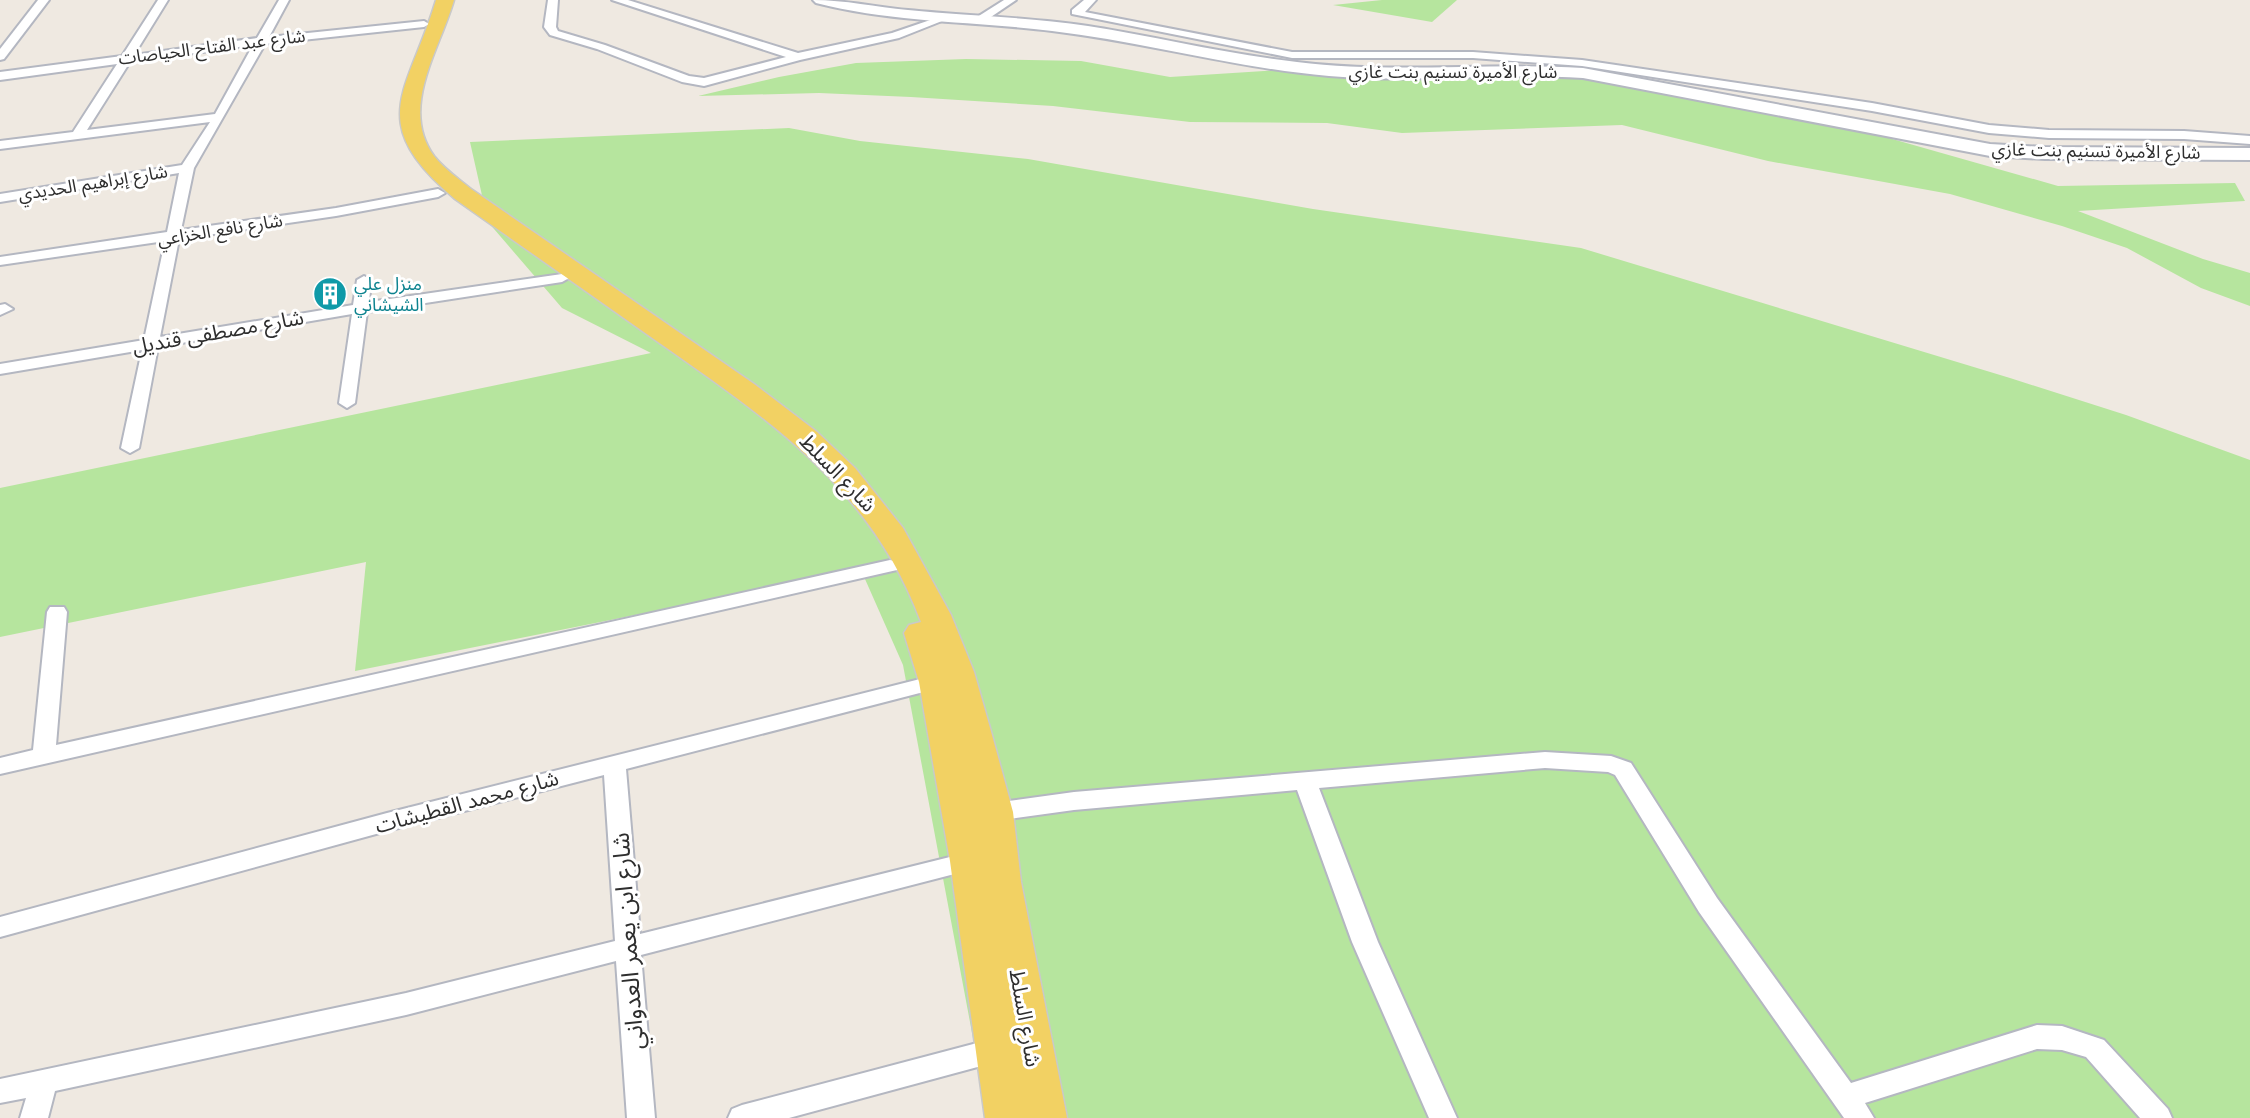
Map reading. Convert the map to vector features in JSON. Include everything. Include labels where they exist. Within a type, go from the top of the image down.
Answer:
[{"type":"main road","name":"شارع الأميرة تسنيم بنت غازي","points":[[821,0],[886,15],[1068,29],[1203,53],[1330,71],[1517,69],[1583,73],[1990,150],[2045,153],[2250,154]]},
{"type":"main road","name":"شارع السلط","points":[[435,6],[397,91],[393,113],[393,127],[408,163],[438,194],[562,278],[798,452],[852,508],[890,566],[919,626],[936,682],[970,861],[1008,1118]]},
{"type":"main road","name":"شارع السلط","points":[[435,6],[409,104],[409,123],[414,141],[424,157],[463,194],[817,446],[845,474],[888,528],[917,578],[957,672],[994,812],[1001,882],[1044,1118]]},
{"type":"street","points":[[0,57],[18,27],[44,0]]},
{"type":"street","points":[[77,136],[163,0]]},
{"type":"street","points":[[130,448],[187,168],[219,117],[284,0]]},
{"type":"street","points":[[553,0],[550,27],[552,32],[696,81],[723,79],[798,57],[895,36],[942,19]]},
{"type":"street","points":[[618,0],[798,57]]},
{"type":"street","points":[[978,22],[1011,0]]},
{"type":"street","points":[[1091,0],[1076,12],[1292,55],[1473,55],[1582,62],[1861,105],[1989,129],[2049,134],[2184,135],[2250,140]]},
{"type":"street","name":"شارع عبد الفتاح الحياصات","points":[[0,76],[261,41],[435,6]]},
{"type":"street","points":[[0,145],[219,117]]},
{"type":"street","name":"شارع إبراهيم الحديدي","points":[[0,198],[187,168]]},
{"type":"street","name":"شارع نافع الخزاعي","points":[[0,261],[171,237],[438,194]]},
{"type":"street","name":"شارع مصطفى قنديل","points":[[0,369],[360,308],[562,278]]},
{"type":"street","points":[[347,403],[364,280]]},
{"type":"street","points":[[0,766],[890,566]]},
{"type":"street","points":[[44,755],[57,612]]},
{"type":"street","name":"شارع محمد القطيشات","points":[[0,927],[614,764],[936,682]]},
{"type":"street","points":[[994,812],[1305,779],[1545,760],[1611,764],[1623,769],[1708,905],[1852,1107],[2036,1037],[2062,1038],[2095,1048],[2158,1118]]},
{"type":"street","name":"شارع ابن يعمر العدواني","points":[[614,764],[641,1118]]},
{"type":"street","points":[[1305,779],[1365,942],[1443,1118]]},
{"type":"street","points":[[0,1091],[406,1004],[970,861]]},
{"type":"street","points":[[742,1118],[996,1050]]},
{"type":"street","points":[[34,1118],[44,1081]]},
{"type":"green space","points":[[1382,0],[1457,0],[1432,22],[1333,5]]},
{"type":"green space","points":[[966,59],[1081,61],[1170,77],[1281,70],[1362,79],[1482,75],[1569,77],[1843,125],[2058,186],[2235,183],[2245,201],[2078,211],[2203,259],[2250,273],[2250,306],[2201,288],[2127,248],[2062,226],[1950,194],[1768,161],[1622,125],[1402,133],[1327,123],[1190,122],[1053,106],[911,97],[819,93],[698,96],[856,63]]},
{"type":"green space","points":[[789,128],[860,141],[1028,159],[1313,209],[1581,248],[2010,378],[2126,415],[2250,460],[2250,1118],[988,1118],[903,665],[861,570],[355,671],[366,562],[0,637],[0,488],[651,353],[562,308],[488,222],[470,142]]},
{"type":"place","name":"منزل علي الشيشاني","points":[[330,294]]}]
